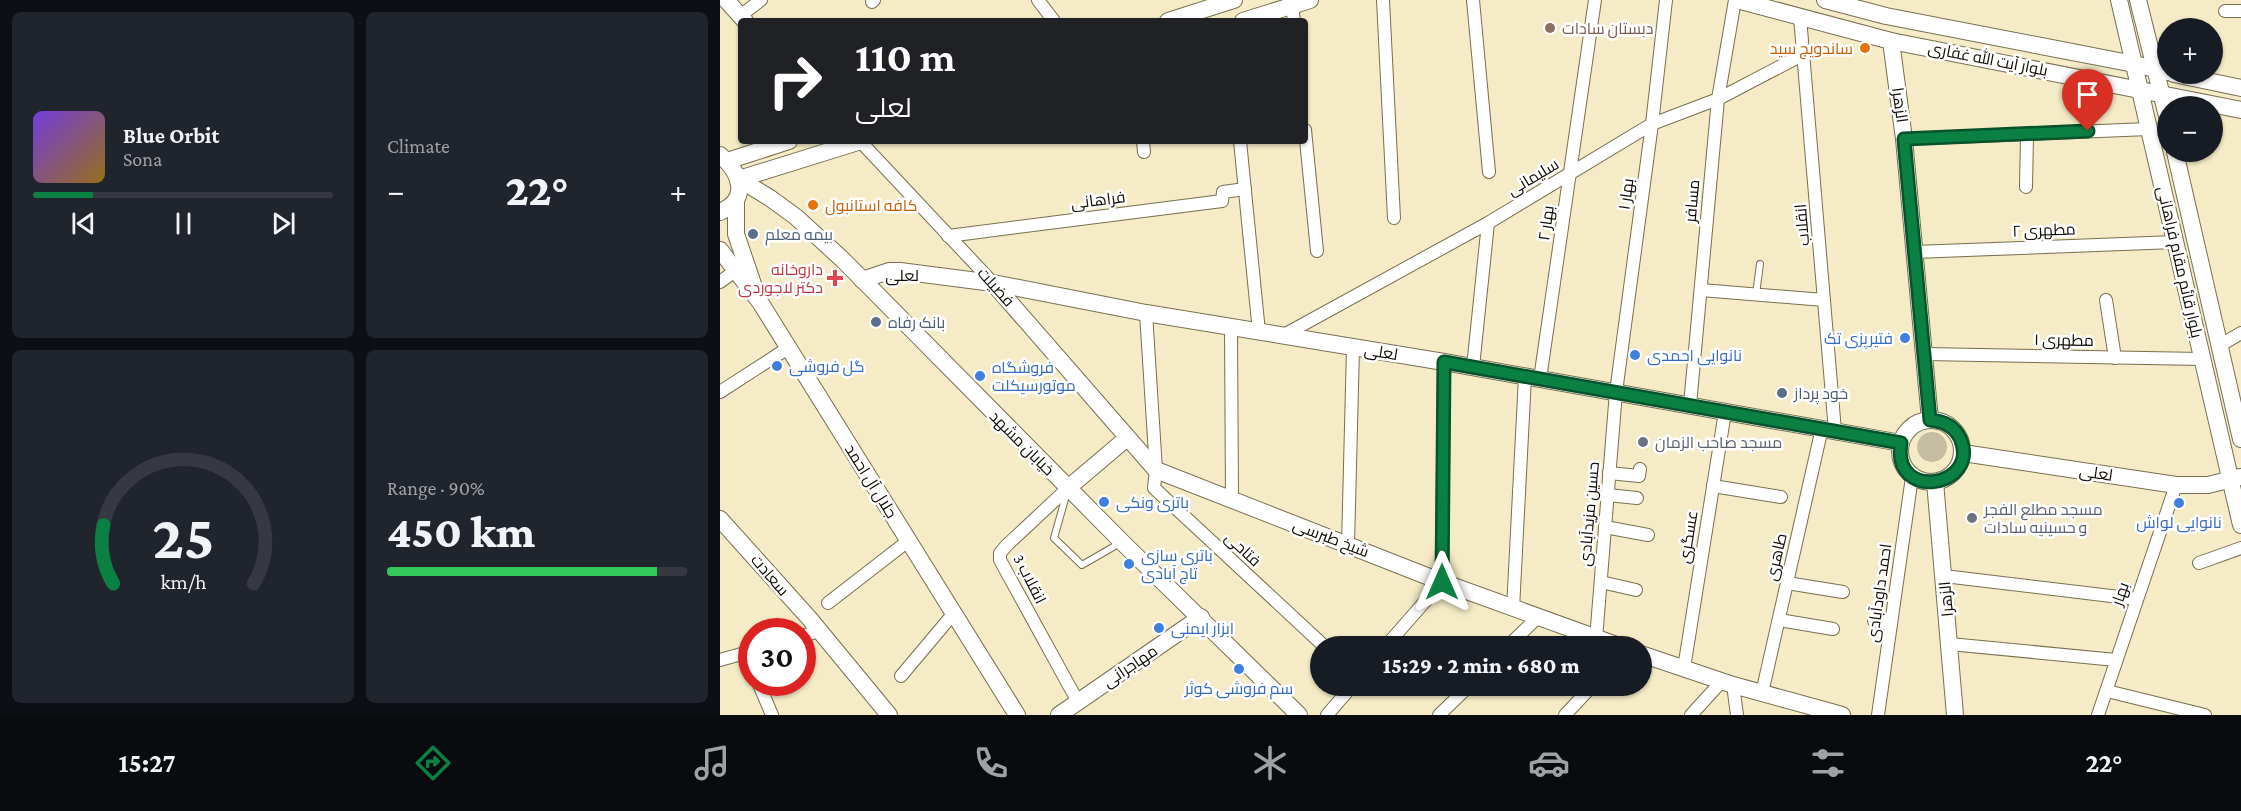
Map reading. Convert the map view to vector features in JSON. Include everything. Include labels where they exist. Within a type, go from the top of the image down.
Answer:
[{"type":"street","points":[[726,0],[742,18],[761,0]]},
{"type":"street","points":[[1038,0],[1052,18]]},
{"type":"street","points":[[1177,18],[1234,0]]},
{"type":"street","points":[[1262,18],[1293,13],[1310,0]]},
{"type":"street","points":[[1383,0],[1394,218]]},
{"type":"street","points":[[1473,0],[1489,172]]},
{"type":"street","name":"بهار ۲","points":[[1513,609],[1533,378],[1570,175],[1595,0]]},
{"type":"street","name":"بهار ۱","points":[[1616,392],[1652,124],[1666,0]]},
{"type":"street","name":"بلوار آیت الله غفاری","points":[[1736,0],[1891,41],[2241,110]]},
{"type":"street","name":"مسافر","points":[[1690,405],[1718,99],[1736,0]]},
{"type":"street","name":"بلوار آیت الله غفاری","points":[[1825,0],[1886,8],[2157,70]]},
{"type":"street","name":"بلوار قائم مقام فراهانی","points":[[2119,0],[2202,359],[2236,478],[2241,525]]},
{"type":"street","points":[[2138,0],[2157,59]]},
{"type":"street","points":[[2225,11],[2241,11]]},
{"type":"street","name":"انقلاب","points":[[1800,17],[1824,300],[1828,429]]},
{"type":"street","name":"الزهرا","points":[[1891,41],[1904,139],[1930,420]]},
{"type":"street","name":"سلیمانی","points":[[1282,336],[1488,223],[1652,124],[1718,99],[1804,54]]},
{"type":"street","points":[[2161,84],[2161,94]]},
{"type":"street","points":[[2222,84],[2241,88]]},
{"type":"street","points":[[1904,139],[2149,129]]},
{"type":"street","points":[[2026,187],[2027,134]]},
{"type":"street","points":[[760,302],[741,255],[736,234],[739,179],[724,158],[779,144]]},
{"type":"street","points":[[787,144],[792,163]]},
{"type":"street","points":[[739,179],[852,144]]},
{"type":"street","name":"فضیلت","points":[[864,144],[993,283],[1127,438]]},
{"type":"street","points":[[1240,144],[1259,332]]},
{"type":"street","points":[[1306,144],[1317,252]]},
{"type":"street","name":"بلوار قائم مقام فراهانی","points":[[2177,162],[2219,346],[2236,400],[2241,439]]},
{"type":"street","name":"خیابان مشهد","points":[[739,179],[796,217],[862,279],[1122,542],[1299,715]]},
{"type":"street","name":"فراهانی","points":[[948,236],[1222,201],[1222,192],[1245,189]]},
{"type":"street","points":[[720,212],[736,201]]},
{"type":"street","points":[[1473,367],[1488,223]]},
{"type":"street","name":"مطهری ۲","points":[[1914,252],[2175,242]]},
{"type":"street","name":"جلال آل احمد","points":[[720,250],[760,302],[1017,715]]},
{"type":"street","points":[[720,282],[735,271]]},
{"type":"street","name":"لعلی","points":[[862,279],[889,271],[900,271],[993,283],[1231,328],[1444,362],[1901,443]]},
{"type":"street","points":[[1701,290],[1824,300]]},
{"type":"street","points":[[2106,300],[2115,358]]},
{"type":"street","points":[[1146,313],[1156,470]]},
{"type":"street","points":[[1231,328],[1232,500]]},
{"type":"street","points":[[2219,346],[2241,333]]},
{"type":"street","points":[[720,392],[788,348]]},
{"type":"street","points":[[1348,545],[1353,348]]},
{"type":"street","name":"مطهری ۱","points":[[1925,354],[2202,359]]},
{"type":"street","points":[[1395,636],[1442,582],[1444,362]]},
{"type":"street","name":"حسین مزیدآبادی","points":[[1596,636],[1616,392]]},
{"type":"street","name":"عسگری","points":[[1684,668],[1725,412]]},
{"type":"street","points":[[1930,420],[1939,421],[1954,429],[1959,436],[1963,453],[1952,475],[1935,482],[1923,482],[1912,477],[1902,462],[1901,443],[1909,429],[1922,421],[1930,420]]},
{"type":"street","name":"طاهری","points":[[1762,693],[1787,583],[1828,429]]},
{"type":"street","points":[[1068,488],[1127,438]]},
{"type":"street","name":"شیخ طبرسی","points":[[1127,438],[1156,470],[1442,582],[1588,636]]},
{"type":"street","name":"لعلی","points":[[1963,453],[2176,485],[2208,485],[2236,478]]},
{"type":"street","points":[[1610,473],[1639,476],[1640,469]]},
{"type":"street","name":"فتاحی","points":[[1156,470],[1154,488],[1313,636]]},
{"type":"street","name":"احمد داودآبادی","points":[[1878,715],[1912,477]]},
{"type":"street","name":"الزهرا","points":[[1935,482],[1955,715]]},
{"type":"street","name":"بهار","points":[[2098,715],[2176,485]]},
{"type":"street","points":[[1713,486],[1780,497]]},
{"type":"street","name":"انقلاب 3","points":[[1068,488],[1006,546],[1000,553],[1000,560],[1078,702]]},
{"type":"street","points":[[1608,495],[1637,498]]},
{"type":"street","points":[[1605,527],[1648,536]]},
{"type":"street","name":"سعادت","points":[[724,529],[819,631],[889,715]]},
{"type":"street","points":[[828,603],[908,541]]},
{"type":"street","points":[[2199,563],[2241,548]]},
{"type":"street","points":[[1944,576],[2136,599]]},
{"type":"street","points":[[1600,582],[1636,590]]},
{"type":"street","points":[[1787,583],[1843,592]]},
{"type":"street","points":[[901,676],[954,613]]},
{"type":"street","name":"مهاجرانی","points":[[1060,715],[1201,617]]},
{"type":"street","points":[[1518,636],[1537,618]]},
{"type":"street","points":[[1779,620],[1833,629]]},
{"type":"street","points":[[1874,621],[1891,624]]},
{"type":"street","points":[[1950,645],[2116,660]]},
{"type":"street","points":[[720,660],[738,654]]},
{"type":"street","points":[[1652,658],[1812,711],[1842,715]]},
{"type":"street","points":[[1691,715],[1728,683]]},
{"type":"street","points":[[1728,683],[1737,715]]},
{"type":"street","points":[[2107,691],[2205,715]]},
{"type":"street","points":[[764,696],[771,715]]},
{"type":"street","points":[[1327,715],[1343,696]]},
{"type":"street","points":[[1439,715],[1459,696]]},
{"type":"street","points":[[1565,715],[1583,696]]},
{"type":"lane","points":[[1756,295],[1760,264]]},
{"type":"lane","points":[[1068,488],[1054,538],[1082,565],[1122,542]]},
{"type":"shaded area","points":[[1932,432],[1942,437],[1947,447],[1942,457],[1932,462],[1922,457],[1917,447],[1922,437]]},
{"type":"place","name":"دبستان سادات","points":[[1550,28]]},
{"type":"place","name":"ساندویچ سید","points":[[1865,48]]},
{"type":"place","name":"کافه استانبول","points":[[813,205]]},
{"type":"place","name":"بیمه معلم","points":[[753,234]]},
{"type":"place","name":"داروخانه دکتر لاجوردی","points":[[835,278]]},
{"type":"place","name":"بانک رفاه","points":[[876,322]]},
{"type":"place","name":"فتیرپزی تک","points":[[1905,338]]},
{"type":"place","name":"نانوایی احمدی","points":[[1635,355]]},
{"type":"place","name":"گل فروشی","points":[[777,366]]},
{"type":"place","name":"فروشگاه موتورسیکلت","points":[[980,376]]},
{"type":"place","name":"خود پرداز","points":[[1782,393]]},
{"type":"place","name":"مسجد صاحب الزمان","points":[[1643,442]]},
{"type":"place","name":"باتری ونکی","points":[[1104,502]]},
{"type":"place","name":"نانوایی لواش","points":[[2179,503]]},
{"type":"place","name":"مسجد مطلع الفجر و حسینیه سادات","points":[[1972,518]]},
{"type":"place","name":"باتری سازی تاج آبادی","points":[[1129,564]]},
{"type":"place","name":"ابزار ایمنی","points":[[1159,628]]},
{"type":"place","name":"سم فروشی کوثر","points":[[1239,669]]},
{"type":"route","points":[[1442,582],[1444,362],[1901,443],[1902,462],[1912,477],[1929,483],[1941,481],[1952,475],[1962,459],[1962,444],[1954,429],[1947,424],[1930,420],[1904,139],[2088,131]]}]
